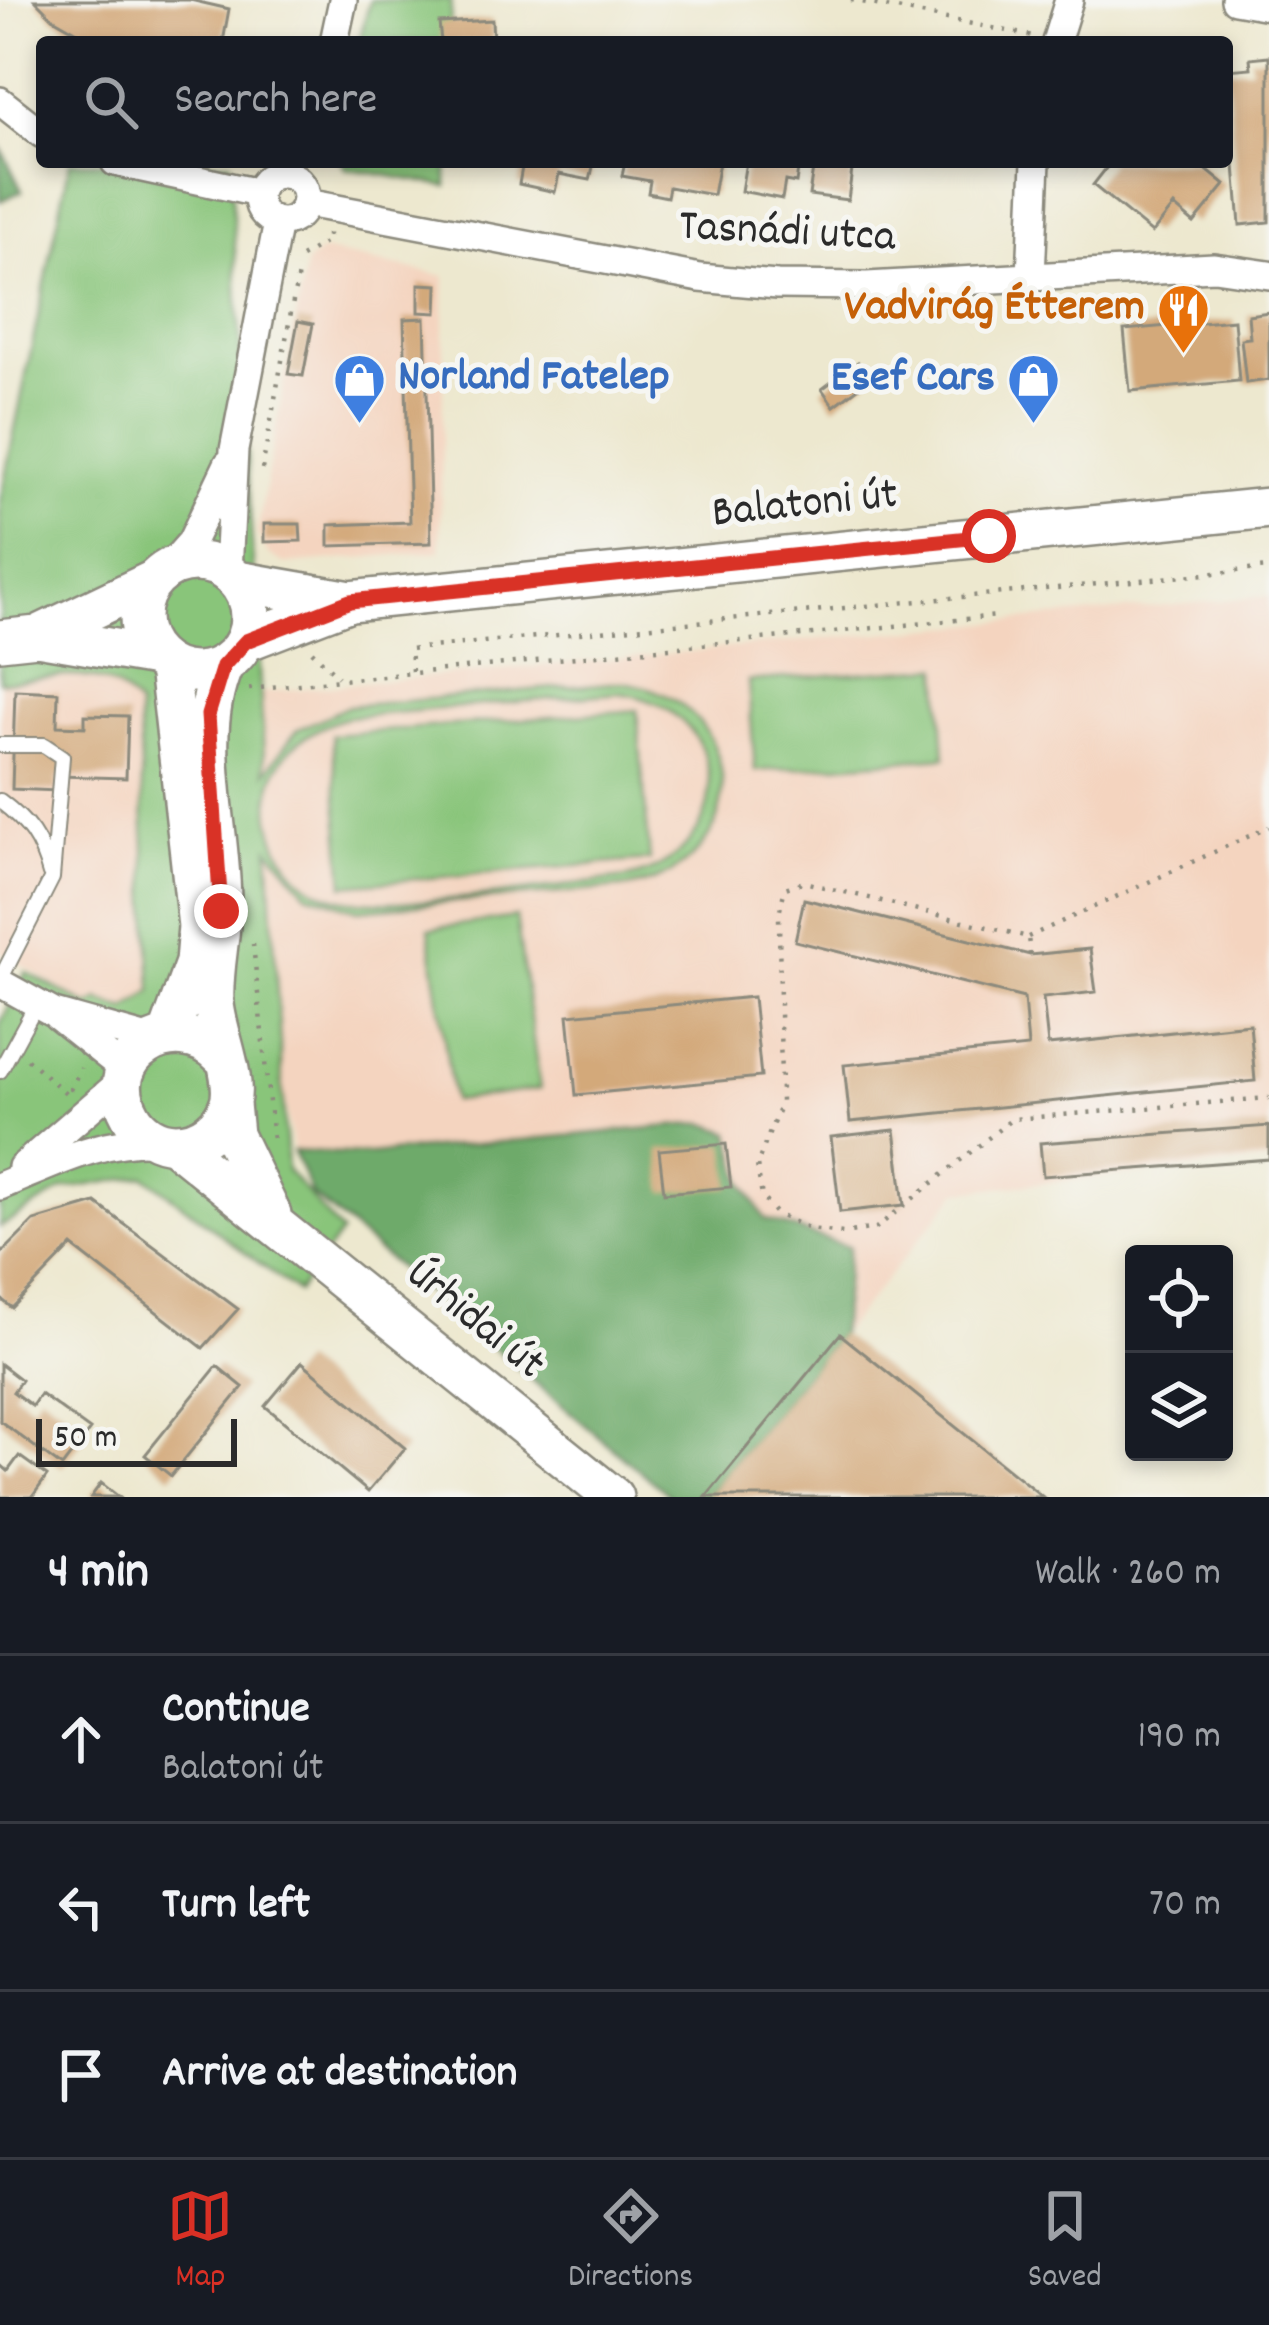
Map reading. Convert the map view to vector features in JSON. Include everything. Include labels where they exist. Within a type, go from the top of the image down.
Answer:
[{"type":"main road","name":"Balatoni út","points":[[240,662],[296,619],[350,601],[1269,508]]},
{"type":"main road","points":[[18,638],[161,574],[198,562],[232,577],[250,610],[240,662],[208,715],[220,852],[214,999],[221,1055],[229,1070],[230,1103],[208,1133],[167,1142],[135,1124],[123,1096],[195,963],[198,926],[162,662],[140,627],[140,610],[161,574]]},
{"type":"main road","name":"Balatoni út","points":[[232,577],[350,601]]},
{"type":"main road","points":[[18,638],[162,662],[190,673],[240,662]]},
{"type":"main road","points":[[142,1056],[198,1038],[221,1055]]},
{"type":"main road","name":"Úrhidai út","points":[[230,1103],[233,1135],[273,1219]]},
{"type":"main road","name":"Úrhidai út","points":[[167,1142],[273,1219],[613,1497]]},
{"type":"street","points":[[335,36],[343,0]]},
{"type":"street","points":[[1058,36],[1069,0]]},
{"type":"street","points":[[1235,0],[1269,6]]},
{"type":"street","points":[[0,100],[36,129]]},
{"type":"street","points":[[143,168],[258,193]]},
{"type":"street","points":[[292,168],[317,206],[278,222],[262,212],[258,193],[270,177],[292,168]]},
{"type":"street","points":[[1031,276],[1036,168]]},
{"type":"street","name":"Tasnádi utca","points":[[317,206],[700,278],[867,286],[1214,267],[1269,274]]},
{"type":"street","points":[[232,577],[235,449],[278,222]]},
{"type":"street","points":[[161,574],[202,522],[235,449]]},
{"type":"street","points":[[0,981],[45,1009],[142,1056]]},
{"type":"street","points":[[45,1009],[92,1046],[142,1056]]},
{"type":"street","points":[[0,1185],[76,1106],[142,1056]]},
{"type":"street","points":[[0,1185],[98,1145],[123,1139],[167,1142]]},
{"type":"lane","points":[[0,745],[44,745],[62,757],[52,878],[0,981]]},
{"type":"lane","points":[[0,801],[25,819],[41,842],[52,878]]},
{"type":"lane","points":[[0,1071],[45,1009]]},
{"type":"path","points":[[851,0],[1027,36]]},
{"type":"path","points":[[259,486],[302,254],[328,242],[317,206]]},
{"type":"path","points":[[412,671],[410,649],[1269,568]]},
{"type":"path","points":[[240,662],[236,691],[997,616]]},
{"type":"path","points":[[296,619],[299,639],[340,679]]},
{"type":"path","points":[[1269,827],[1028,937],[805,882],[785,889],[779,914],[781,1103],[757,1165],[762,1197],[776,1214],[810,1229],[843,1233],[876,1228],[1012,1119],[1269,1098]]},
{"type":"path","points":[[1028,937],[1030,956]]},
{"type":"path","points":[[13,1047],[76,1106],[92,1046]]},
{"type":"shaded area","name":"Norland Fatelep","points":[[322,251],[445,276],[440,551],[286,564],[268,554],[257,533],[306,263]]},
{"type":"shaded area","points":[[1269,596],[1269,1161],[959,1191],[706,1497],[671,1497],[312,1195],[293,1151],[281,1077],[258,693]]},
{"type":"shaded area","points":[[89,676],[120,685],[138,707],[152,992],[126,1010],[99,1000],[90,1006],[0,952],[0,682]]},
{"type":"green space","points":[[370,0],[451,0],[450,36],[361,36]]},
{"type":"green space","points":[[0,146],[22,191],[0,201]]},
{"type":"green space","points":[[69,168],[230,168],[265,773],[297,730],[349,706],[622,682],[664,695],[695,717],[714,747],[722,781],[718,815],[702,846],[673,871],[632,887],[358,910],[307,893],[269,848],[287,1170],[341,1233],[297,1292],[145,1176],[64,1189],[0,1227],[0,1024],[26,972],[89,1006],[99,1000],[126,1010],[152,991],[138,707],[124,693],[92,678],[0,682],[0,501]],"holes":[[[619,693],[657,704],[685,725],[703,751],[709,781],[705,812],[691,840],[665,863],[628,878],[434,900],[360,901],[334,897],[304,881],[275,839],[269,805],[281,762],[310,734],[348,717]]]},
{"type":"green space","points":[[345,168],[447,168],[447,186]]},
{"type":"green space","points":[[939,667],[945,757],[755,771],[748,681]]},
{"type":"green space","points":[[637,710],[650,860],[344,885],[332,735]]},
{"type":"green space","points":[[516,917],[540,1089],[453,1101],[429,929]]},
{"type":"green space","points":[[704,1123],[731,1133],[743,1182],[765,1219],[849,1247],[840,1334],[706,1497],[671,1497],[312,1195],[293,1151],[369,1154]]},
{"type":"building","points":[[35,0],[190,0],[229,9],[224,36],[84,36],[53,18]]},
{"type":"building","points":[[492,20],[493,36],[440,36],[439,23]]},
{"type":"building","points":[[1269,56],[1269,222],[1240,225],[1233,70],[1251,68],[1250,58]]},
{"type":"building","points":[[522,168],[593,168],[590,180],[559,174],[555,192],[519,184]]},
{"type":"building","points":[[624,168],[718,168],[713,195],[669,187],[667,197],[648,193],[650,181],[622,176]]},
{"type":"building","points":[[745,168],[798,168],[796,183],[785,181],[782,199],[741,191]]},
{"type":"building","points":[[813,168],[852,168],[848,200],[809,195]]},
{"type":"building","points":[[1106,168],[1204,168],[1225,185],[1194,223],[1174,206],[1152,233],[1093,185]]},
{"type":"building","points":[[419,284],[438,285],[437,313],[419,312]]},
{"type":"building","points":[[1269,312],[1269,380],[1246,383],[1241,339],[1250,338],[1248,315]]},
{"type":"building","points":[[425,318],[431,543],[329,546],[329,525],[410,522],[404,319]]},
{"type":"building","points":[[1234,320],[1239,381],[1130,391],[1124,330]]},
{"type":"building","points":[[298,321],[313,324],[303,376],[288,374]]},
{"type":"building","points":[[858,362],[870,379],[834,406],[822,389]]},
{"type":"building","points":[[264,524],[300,524],[301,541],[264,542]]},
{"type":"building","points":[[15,690],[58,692],[57,726],[85,727],[85,715],[128,716],[126,778],[58,776],[57,791],[12,789]]},
{"type":"building","points":[[804,899],[1030,955],[1090,949],[1096,992],[1043,998],[1048,1045],[1250,1024],[1255,1081],[850,1122],[844,1065],[1028,1047],[1024,998],[795,941]]},
{"type":"building","points":[[753,997],[761,1077],[576,1095],[568,1015]]},
{"type":"building","points":[[1269,1126],[1269,1159],[1043,1176],[1040,1143]]},
{"type":"building","points":[[895,1130],[904,1205],[840,1212],[831,1137]]},
{"type":"building","points":[[726,1144],[731,1187],[664,1193],[659,1150]]},
{"type":"building","points":[[96,1203],[238,1309],[203,1348],[72,1246],[12,1308],[0,1298],[0,1255],[34,1221]]},
{"type":"building","points":[[840,1334],[1043,1497],[706,1497]]},
{"type":"building","points":[[302,1362],[405,1448],[368,1492],[265,1406]]},
{"type":"building","points":[[0,1364],[21,1380],[13,1392],[32,1406],[40,1394],[90,1430],[62,1467],[0,1421]]},
{"type":"building","points":[[217,1366],[243,1387],[171,1476],[145,1455]]},
{"type":"building","points":[[19,1456],[47,1476],[32,1497],[0,1497],[0,1464],[8,1471]]},
{"type":"building","points":[[101,1483],[119,1497],[91,1497]]},
{"type":"place","name":"Vadvirág Étterem","points":[[1184,355]]},
{"type":"place","name":"Norland Fatelep","points":[[359,425]]},
{"type":"place","name":"Esef Cars","points":[[1034,426]]},
{"type":"route","points":[[221,911],[208,715],[223,666],[246,641],[350,601],[989,536]]}]
